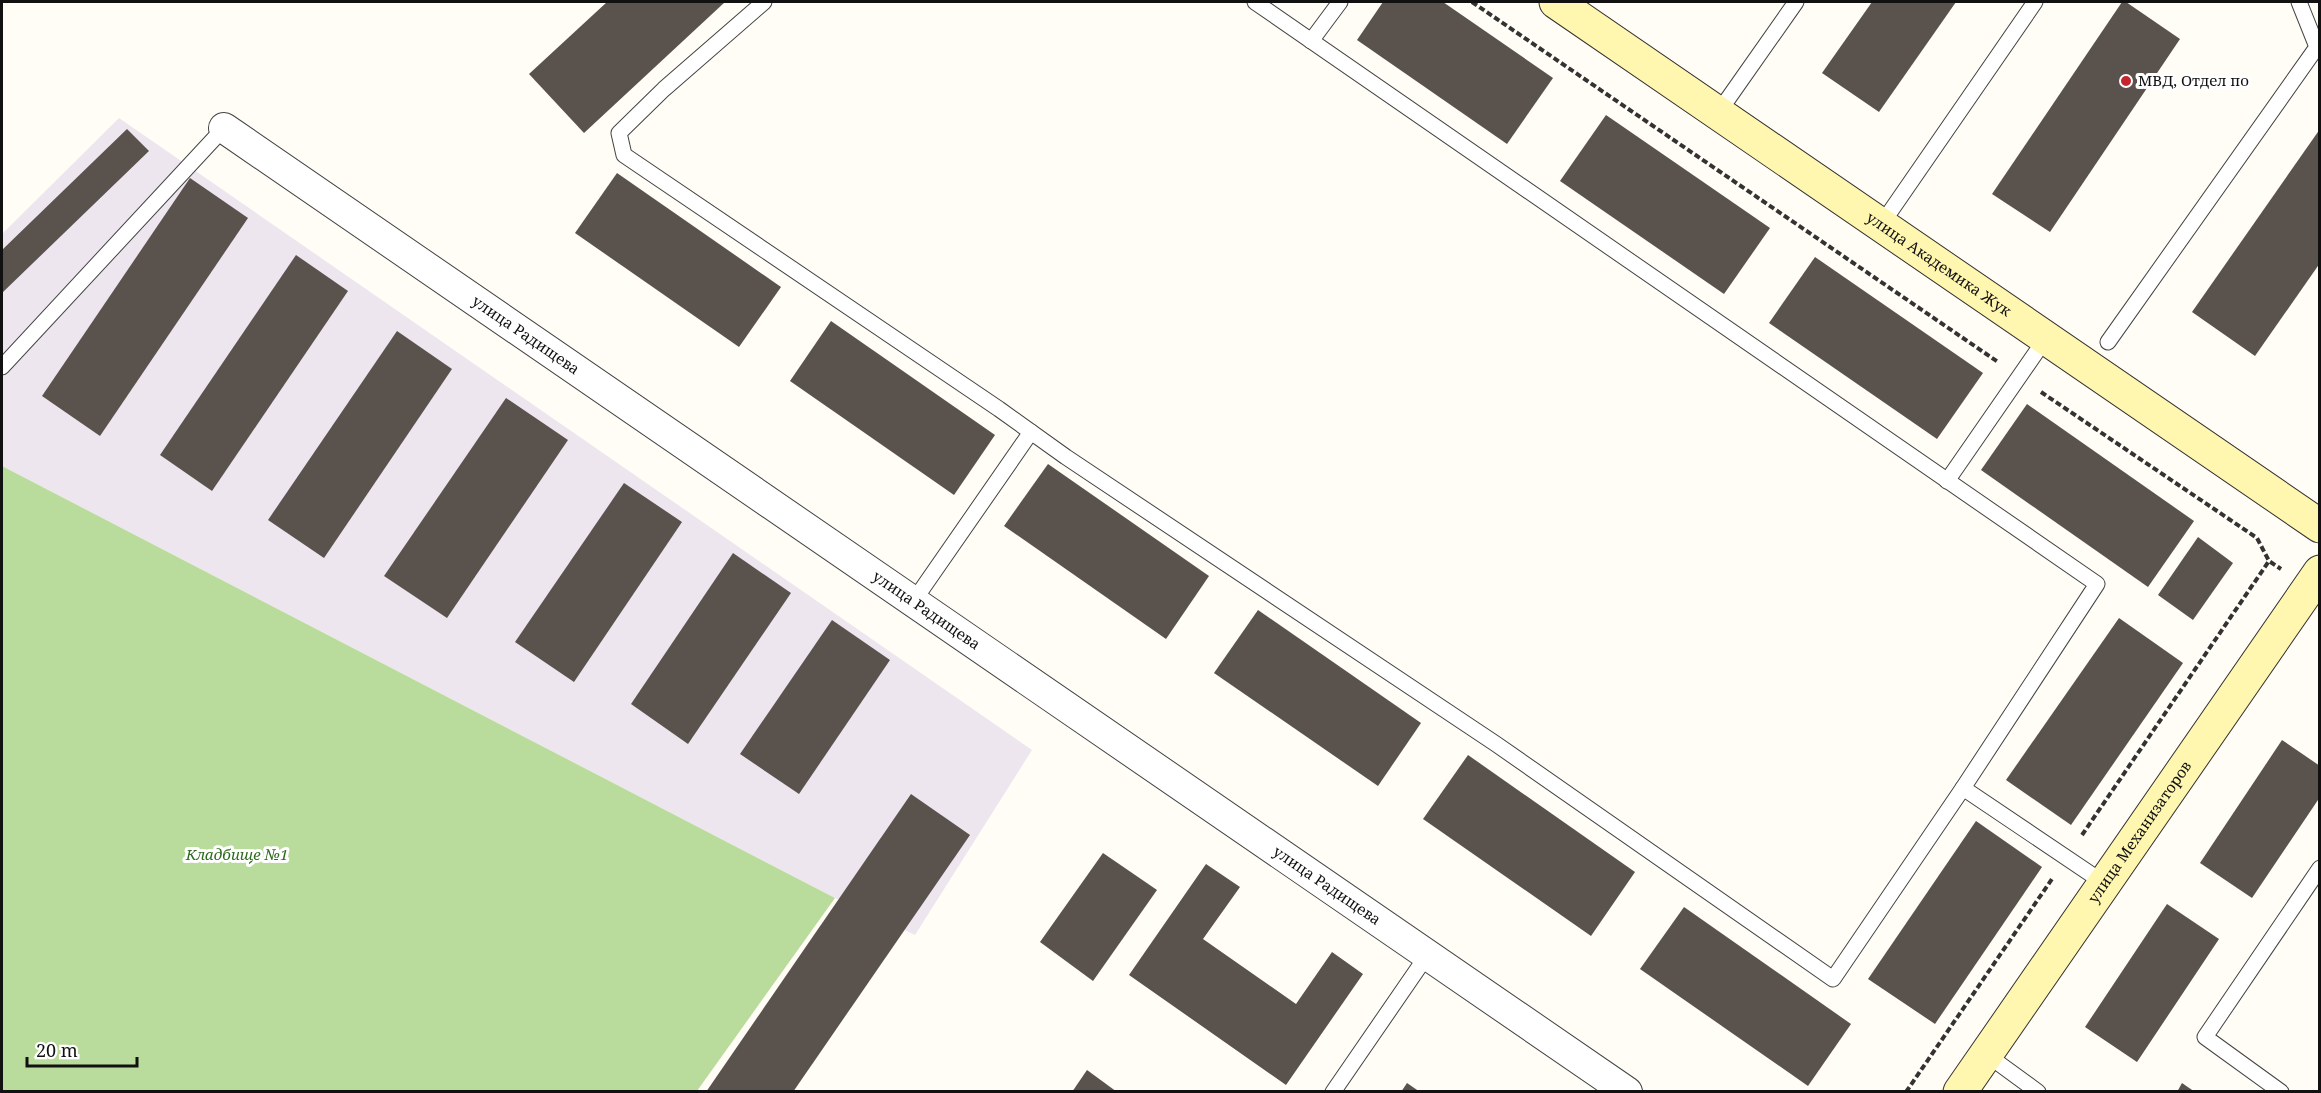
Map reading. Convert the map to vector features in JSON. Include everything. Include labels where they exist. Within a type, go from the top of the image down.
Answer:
[{"type":"street","name":"улица Академика Жук","points":[[1556,2],[2319,526]]},
{"type":"street","name":"улица Радищева","points":[[224,128],[1627,1092]]},
{"type":"street","name":"улица Механизаторов","points":[[1960,1092],[2314,579]]},
{"type":"lane","points":[[764,2],[664,89],[619,133],[624,155],[1030,432],[1496,744],[1833,979],[1963,788],[2097,584],[1255,2]]},
{"type":"lane","points":[[1311,41],[1340,2]]},
{"type":"lane","points":[[1718,113],[1796,2]]},
{"type":"lane","points":[[1881,225],[2035,2]]},
{"type":"lane","points":[[2108,342],[2317,47],[2299,2]]},
{"type":"lane","points":[[2,367],[224,128]]},
{"type":"lane","points":[[1947,481],[2046,338]]},
{"type":"lane","points":[[913,602],[1030,432]]},
{"type":"lane","points":[[1963,788],[2104,883]]},
{"type":"lane","points":[[2281,1092],[2205,1037],[2319,868]]},
{"type":"lane","points":[[1333,1092],[1428,954]]},
{"type":"lane","points":[[1986,1054],[2038,1092]]},
{"type":"path","points":[[1472,2],[2257,538],[2269,561],[2314,579]]},
{"type":"path","points":[[1905,1092],[2269,561]]},
{"type":"shaded area","points":[[119,118],[1032,750],[915,935],[835,898],[2,466],[2,234]]},
{"type":"green space","name":"Кладбище №1","points":[[2,466],[835,898],[697,1091],[2,1091]]},
{"type":"building","points":[[607,2],[725,2],[584,133],[529,74]]},
{"type":"building","points":[[1383,2],[1443,2],[1553,78],[1507,144],[1357,40]]},
{"type":"building","points":[[1872,2],[1956,2],[1879,112],[1822,73]]},
{"type":"building","points":[[2122,2],[2126,2],[2180,39],[2050,232],[1992,194]]},
{"type":"building","points":[[1606,115],[1770,228],[1724,294],[1560,181]]},
{"type":"building","points":[[127,129],[149,151],[2,293],[2,250]]},
{"type":"building","points":[[2320,129],[2320,263],[2255,356],[2192,312]]},
{"type":"building","points":[[617,173],[781,287],[739,347],[575,233]]},
{"type":"building","points":[[190,178],[248,218],[100,436],[42,396]]},
{"type":"building","points":[[296,255],[348,291],[212,491],[160,455]]},
{"type":"building","points":[[1815,257],[1983,373],[1937,439],[1769,323]]},
{"type":"building","points":[[831,321],[995,435],[954,495],[790,381]]},
{"type":"building","points":[[397,331],[452,369],[324,558],[268,520]]},
{"type":"building","points":[[506,398],[568,440],[447,618],[384,576]]},
{"type":"building","points":[[2027,404],[2194,521],[2148,587],[1981,470]]},
{"type":"building","points":[[1048,464],[1209,576],[1166,639],[1004,526]]},
{"type":"building","points":[[624,483],[682,522],[574,682],[515,642]]},
{"type":"building","points":[[2198,537],[2233,563],[2193,620],[2158,595]]},
{"type":"building","points":[[733,553],[791,593],[688,744],[631,704]]},
{"type":"building","points":[[1258,610],[1421,723],[1378,786],[1214,673]]},
{"type":"building","points":[[2119,618],[2183,663],[2071,825],[2006,780]]},
{"type":"building","points":[[832,620],[890,660],[799,794],[740,754]]},
{"type":"building","points":[[2282,740],[2320,766],[2320,797],[2252,898],[2200,863]]},
{"type":"building","points":[[1468,755],[1635,872],[1591,936],[1423,819]]},
{"type":"building","points":[[911,794],[970,835],[793,1092],[706,1092]]},
{"type":"building","points":[[1976,821],[2042,867],[1935,1024],[1868,979]]},
{"type":"building","points":[[1103,853],[1157,890],[1093,981],[1040,942]]},
{"type":"building","points":[[1206,864],[1240,887],[1203,939],[1296,1004],[1332,952],[1363,974],[1286,1085],[1129,975]]},
{"type":"building","points":[[2167,904],[2219,939],[2137,1062],[2085,1027]]},
{"type":"building","points":[[1684,907],[1851,1024],[1808,1086],[1640,969]]},
{"type":"building","points":[[1087,1070],[1117,1092],[1072,1092]]},
{"type":"building","points":[[1407,1083],[1420,1092],[1401,1092]]},
{"type":"building","points":[[2182,1083],[2195,1092],[2177,1092]]},
{"type":"place","name":"МВД, Отдел по","points":[[2126,81]]}]
